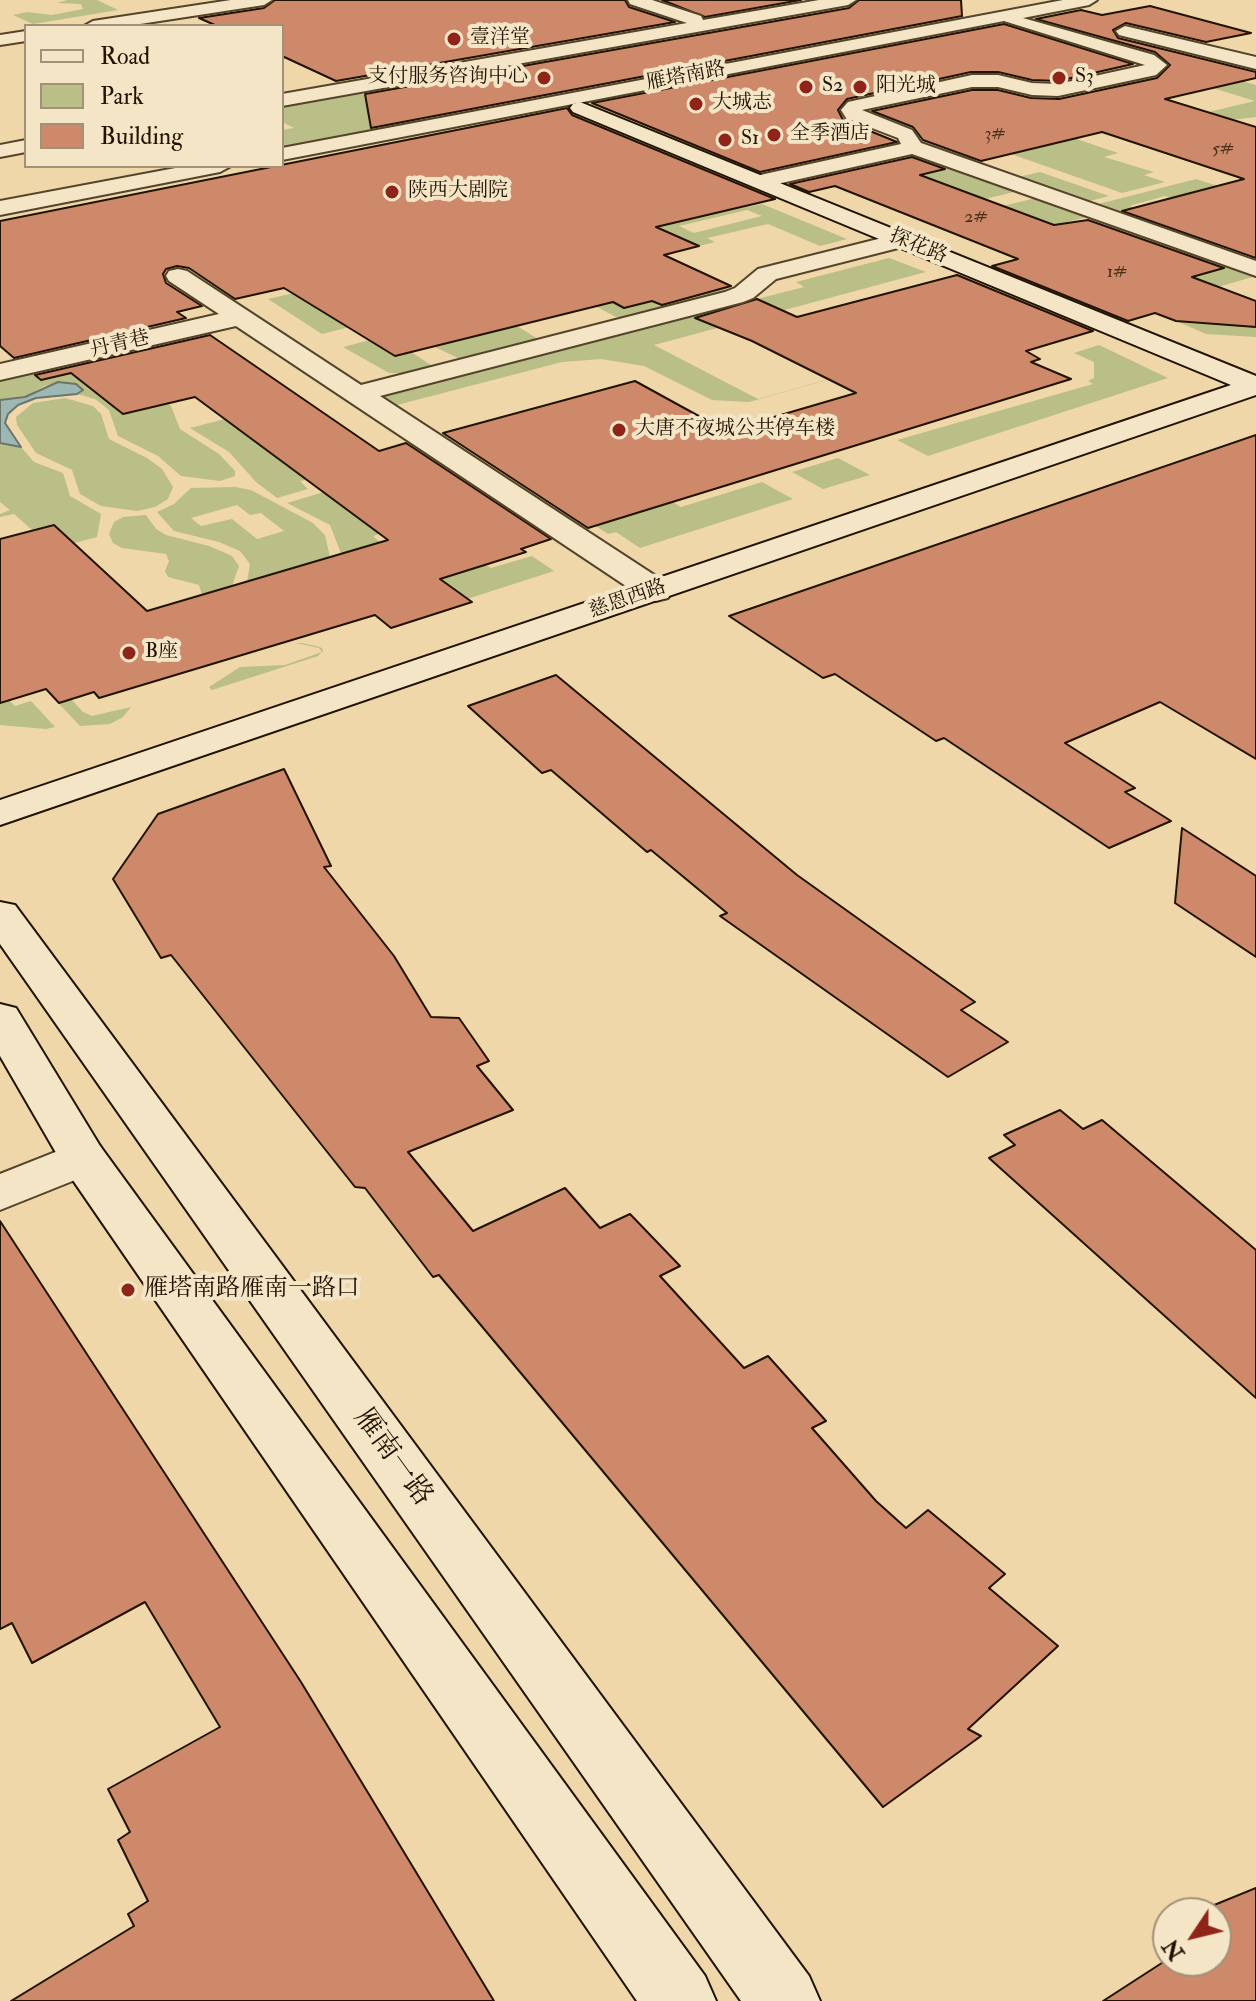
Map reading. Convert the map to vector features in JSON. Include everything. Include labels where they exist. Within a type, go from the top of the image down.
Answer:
[{"type":"street","points":[[106,24],[264,0]]},
{"type":"street","points":[[636,0],[695,20]]},
{"type":"street","name":"雁塔南路","points":[[284,100],[848,0]]},
{"type":"street","name":"雁塔南路","points":[[284,154],[1089,0]]},
{"type":"street","points":[[914,147],[905,134],[860,117],[851,110],[864,104],[972,81],[998,81],[1032,89],[1058,90],[1149,71],[1158,65],[1148,59],[1012,20]]},
{"type":"street","points":[[1128,38],[1116,34],[1136,33],[1256,63]]},
{"type":"street","points":[[0,40],[24,36]]},
{"type":"street","name":"探花路","points":[[580,108],[1256,386]]},
{"type":"street","points":[[0,151],[24,146]]},
{"type":"street","points":[[759,182],[914,147],[1256,269]]},
{"type":"street","points":[[0,208],[210,168]]},
{"type":"street","points":[[357,394],[734,297],[744,293],[767,274],[902,240]]},
{"type":"street","points":[[178,276],[656,591]]},
{"type":"street","name":"丹青巷","points":[[0,372],[241,317]]},
{"type":"street","name":"慈恩西路","points":[[0,813],[1256,386]]},
{"type":"street","name":"雁南一路","points":[[0,914],[784,2001]]},
{"type":"street","points":[[0,1018],[83,1158],[680,2001]]},
{"type":"street","points":[[0,1193],[83,1158]]},
{"type":"green space","points":[[97,0],[118,10],[33,24],[13,15],[27,12],[52,15],[83,9],[81,4],[57,3]]},
{"type":"green space","points":[[1034,16],[1193,61],[1184,64],[1256,85],[1256,117],[1231,120],[1204,113],[1255,101],[1203,86],[1136,101],[1097,89],[1094,87],[1157,72],[1165,66],[1017,19]]},
{"type":"green space","points":[[358,92],[421,121],[284,148],[284,130],[294,128],[284,123],[284,106]]},
{"type":"green space","points":[[940,93],[1118,153],[1104,157],[1154,172],[1144,175],[1165,182],[1122,193],[1011,154],[1045,145],[918,98],[874,108],[887,114],[870,118],[860,109]]},
{"type":"green space","points":[[958,167],[1022,190],[985,199],[922,175]]},
{"type":"green space","points":[[1040,172],[1109,196],[1078,204],[1010,179]]},
{"type":"green space","points":[[1196,179],[1221,187],[1181,202],[1165,196],[1129,206],[1176,221],[1152,228],[1087,207]]},
{"type":"green space","points":[[576,190],[705,215],[762,204],[847,239],[820,246],[768,224],[707,238],[715,242],[699,246]],"holes":[[[747,210],[762,216],[694,233],[679,226]]]},
{"type":"green space","points":[[1040,197],[1092,216],[1054,225],[1003,206]]},
{"type":"green space","points":[[1195,251],[1256,276],[1218,287],[1156,262]]},
{"type":"green space","points":[[889,258],[926,272],[654,345],[758,399],[1039,320],[749,402],[712,400],[644,366],[601,359],[562,362],[397,405],[382,395],[804,287],[796,282]]},
{"type":"green space","points":[[723,283],[729,287],[723,293],[626,318],[616,317],[586,301]]},
{"type":"green space","points":[[294,293],[349,327],[322,334],[268,299]]},
{"type":"green space","points":[[1256,320],[1256,337],[1206,334],[1176,321],[1239,326]]},
{"type":"green space","points":[[517,326],[538,339],[460,359],[433,346]]},
{"type":"green space","points":[[370,340],[394,356],[411,352],[431,365],[408,373],[389,373],[343,347]]},
{"type":"green space","points":[[1099,345],[1168,378],[928,456],[897,440],[1093,384],[1088,381],[1094,378],[1094,362],[1074,353]]},
{"type":"green space","points":[[102,359],[171,406],[180,429],[219,454],[235,471],[235,476],[220,481],[181,476],[158,456],[118,436],[109,410],[95,399],[77,394],[81,392],[76,384],[61,382],[44,386],[25,397],[0,400],[0,378],[60,364],[63,366],[34,374],[42,380],[71,373],[123,414],[156,406],[97,360]]},
{"type":"green space","points":[[65,398],[93,406],[101,414],[109,439],[162,469],[173,487],[168,499],[155,507],[137,511],[101,506],[80,494],[72,470],[36,453],[17,425],[16,417],[33,403]]},
{"type":"green space","points":[[225,419],[316,487],[306,480],[300,481],[308,489],[277,498],[256,482],[229,452],[190,428]]},
{"type":"green space","points":[[0,443],[21,447],[34,462],[63,473],[70,496],[101,514],[97,537],[74,543],[53,524],[32,530],[14,514],[0,517],[0,514],[10,510],[0,502]]},
{"type":"green space","points":[[838,458],[870,475],[823,489],[792,472]]},
{"type":"green space","points":[[523,479],[614,520],[673,502],[681,507],[762,482],[793,499],[640,548],[616,532],[608,534]]},
{"type":"green space","points":[[235,487],[251,490],[313,523],[325,535],[331,562],[247,582],[250,564],[240,551],[219,542],[174,531],[157,512],[174,504],[191,488]],"holes":[[[237,505],[250,515],[261,513],[284,531],[257,539],[232,519],[201,526],[191,518]]]},
{"type":"green space","points":[[324,492],[391,542],[379,534],[373,536],[382,544],[342,556],[330,525],[287,503]]},
{"type":"green space","points":[[146,515],[156,529],[166,535],[209,546],[232,556],[239,566],[232,586],[202,595],[199,585],[168,577],[165,571],[169,561],[166,554],[122,548],[113,543],[109,534],[114,522],[123,517]]},
{"type":"green space","points":[[532,556],[554,571],[467,599],[440,579],[486,565],[491,568]]},
{"type":"green space","points":[[322,652],[318,656],[212,690],[209,687],[240,667],[285,665]]},
{"type":"green space","points":[[45,689],[59,703],[71,699],[83,712],[92,716],[131,707],[123,717],[110,724],[80,726]]},
{"type":"green space","points":[[9,700],[15,706],[31,701],[55,727],[0,725],[0,703]]},
{"type":"water","points":[[58,382],[76,384],[83,390],[77,394],[36,398],[18,405],[8,414],[5,423],[21,447],[0,443],[0,400],[25,397]]},
{"type":"building","points":[[275,0],[625,0],[629,7],[675,22],[336,81],[284,57],[284,24],[212,24],[199,18],[264,8]]},
{"type":"building","points":[[662,0],[801,0],[705,17]]},
{"type":"building","points":[[859,0],[961,0],[962,16],[371,128],[365,94],[849,8]]},
{"type":"building","points":[[1150,6],[1251,33],[1206,42],[1126,23],[1113,30],[1118,38],[1256,72],[1256,78],[1165,99],[1256,127],[1256,258],[1122,211],[1244,179],[1102,132],[981,161],[923,140],[913,127],[872,111],[972,90],[998,90],[1031,98],[1059,99],[1157,78],[1170,65],[1155,52],[1036,19],[1081,10],[1102,15]]},
{"type":"building","points":[[1004,24],[1133,64],[1058,81],[1032,80],[998,72],[971,72],[847,99],[838,110],[843,120],[897,142],[760,172],[592,103]]},
{"type":"building","points":[[567,108],[572,115],[775,199],[656,227],[699,246],[664,255],[731,286],[662,305],[652,301],[624,308],[613,302],[395,356],[284,288],[235,299],[189,268],[177,266],[166,269],[163,274],[166,283],[202,306],[177,312],[186,318],[14,358],[0,346],[0,221],[266,168],[284,168],[284,164]]},
{"type":"building","points":[[912,157],[945,169],[920,175],[1054,225],[1088,220],[1224,268],[1192,277],[1256,301],[1256,327],[1176,321],[1155,313],[1128,321],[992,266],[1018,259],[835,186],[809,192],[790,184]]},
{"type":"building","points":[[957,275],[1093,331],[1026,351],[1040,359],[1031,362],[1071,379],[588,528],[443,433],[635,381],[726,431],[856,393],[752,341],[695,318],[757,299],[797,317]]},
{"type":"building","points":[[210,335],[379,451],[406,443],[551,539],[521,549],[526,552],[440,579],[472,602],[391,628],[375,615],[99,698],[94,692],[59,703],[46,689],[0,703],[0,539],[54,525],[147,611],[388,540],[195,397],[123,414],[71,373],[41,380],[35,375]]},
{"type":"building","points":[[1256,435],[1256,759],[1160,702],[1065,743],[1135,788],[1125,792],[1171,821],[1109,848],[944,738],[936,741],[835,674],[823,678],[729,616]]},
{"type":"building","points":[[556,675],[797,875],[975,1002],[961,1010],[1008,1042],[948,1077],[720,916],[727,913],[651,850],[647,852],[551,770],[542,773],[468,706]]},
{"type":"building","points":[[284,769],[331,866],[324,867],[394,956],[431,1017],[459,1018],[489,1061],[477,1066],[513,1110],[408,1152],[473,1231],[565,1188],[600,1228],[630,1214],[680,1266],[660,1276],[744,1368],[768,1356],[826,1421],[812,1428],[876,1501],[906,1528],[928,1510],[1005,1574],[989,1588],[1058,1646],[968,1729],[981,1736],[883,1807],[439,1275],[433,1277],[365,1188],[355,1187],[171,955],[161,958],[113,879],[158,814]]},
{"type":"building","points":[[1182,828],[1256,876],[1256,957],[1175,903]]},
{"type":"building","points":[[1060,1110],[1083,1129],[1102,1120],[1256,1250],[1256,1398],[989,1158],[1015,1145],[1004,1135]]},
{"type":"building","points":[[0,1221],[301,1682],[494,2001],[11,2001],[134,1926],[128,1914],[148,1901],[118,1840],[130,1832],[108,1789],[220,1727],[145,1602],[32,1663],[12,1623],[0,1629]]},
{"type":"building","points":[[1256,1888],[1256,2001],[1103,2001],[1152,1969],[1152,1977],[1232,1977],[1232,1898]]},
{"type":"place","name":"壹洋堂","points":[[454,39]]},
{"type":"place","name":"支付服务咨询中心","points":[[544,78]]},
{"type":"place","name":"S3","points":[[1059,78]]},
{"type":"place","name":"S2","points":[[806,87]]},
{"type":"place","name":"阳光城","points":[[860,87]]},
{"type":"place","name":"大城志","points":[[696,104]]},
{"type":"place","name":"全季酒店","points":[[774,135]]},
{"type":"place","name":"S1","points":[[725,140]]},
{"type":"place","name":"陕西大剧院","points":[[392,192]]},
{"type":"place","name":"大唐不夜城公共停车楼","points":[[619,430]]},
{"type":"place","name":"B座","points":[[129,653]]},
{"type":"place","name":"雁塔南路雁南一路口","points":[[128,1290]]}]
